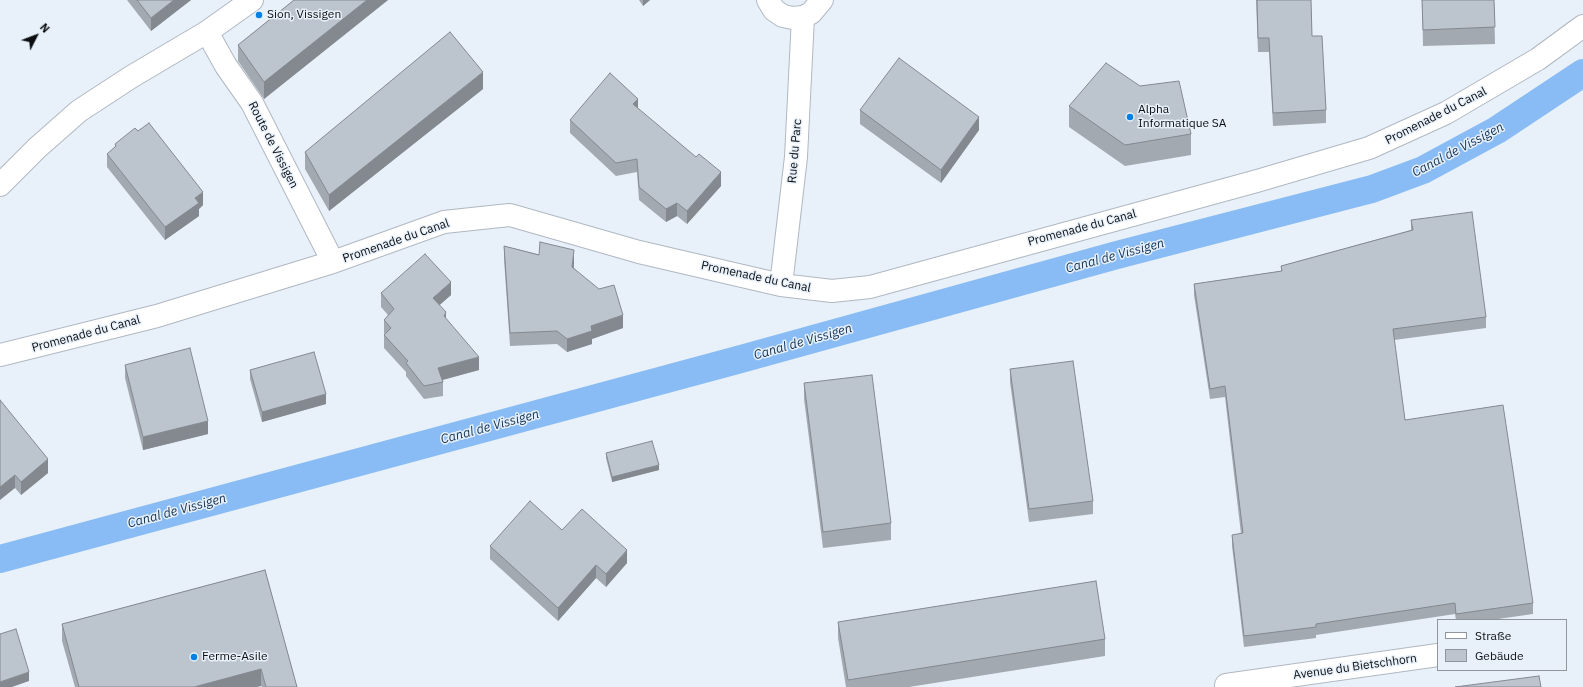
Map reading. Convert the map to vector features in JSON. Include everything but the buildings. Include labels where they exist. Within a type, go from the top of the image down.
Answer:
[{"type":"street","points":[[0,185],[37,148],[80,112],[126,80],[207,32],[252,0]]},
{"type":"street","points":[[768,0],[774,10],[783,16],[793,18],[803,17],[811,13],[822,0]]},
{"type":"street","name":"Rue du Parc","points":[[781,285],[796,157],[803,17]]},
{"type":"street","name":"Promenade du Canal","points":[[0,355],[157,316],[333,262],[444,222],[510,215],[639,252],[781,285],[832,291],[870,287],[1355,153],[1380,144],[1446,113],[1532,63],[1583,26]]},
{"type":"street","name":"Route de Vissigen","points":[[207,32],[226,66],[252,103],[333,262]]},
{"type":"street","name":"Avenue du Bietschhorn","points":[[1226,687],[1226,685],[1437,655]]},
{"type":"waterway","name":"Canal de Vissigen","points":[[0,559],[741,359],[1117,255],[1372,189],[1423,170],[1497,130],[1583,73]]},
{"type":"place","name":"Sion, Vissigen","points":[[259,15]]},
{"type":"place","name":"Alpha Informatique SA","points":[[1130,117]]},
{"type":"place","name":"Ferme-Asile","points":[[194,657]]}]
